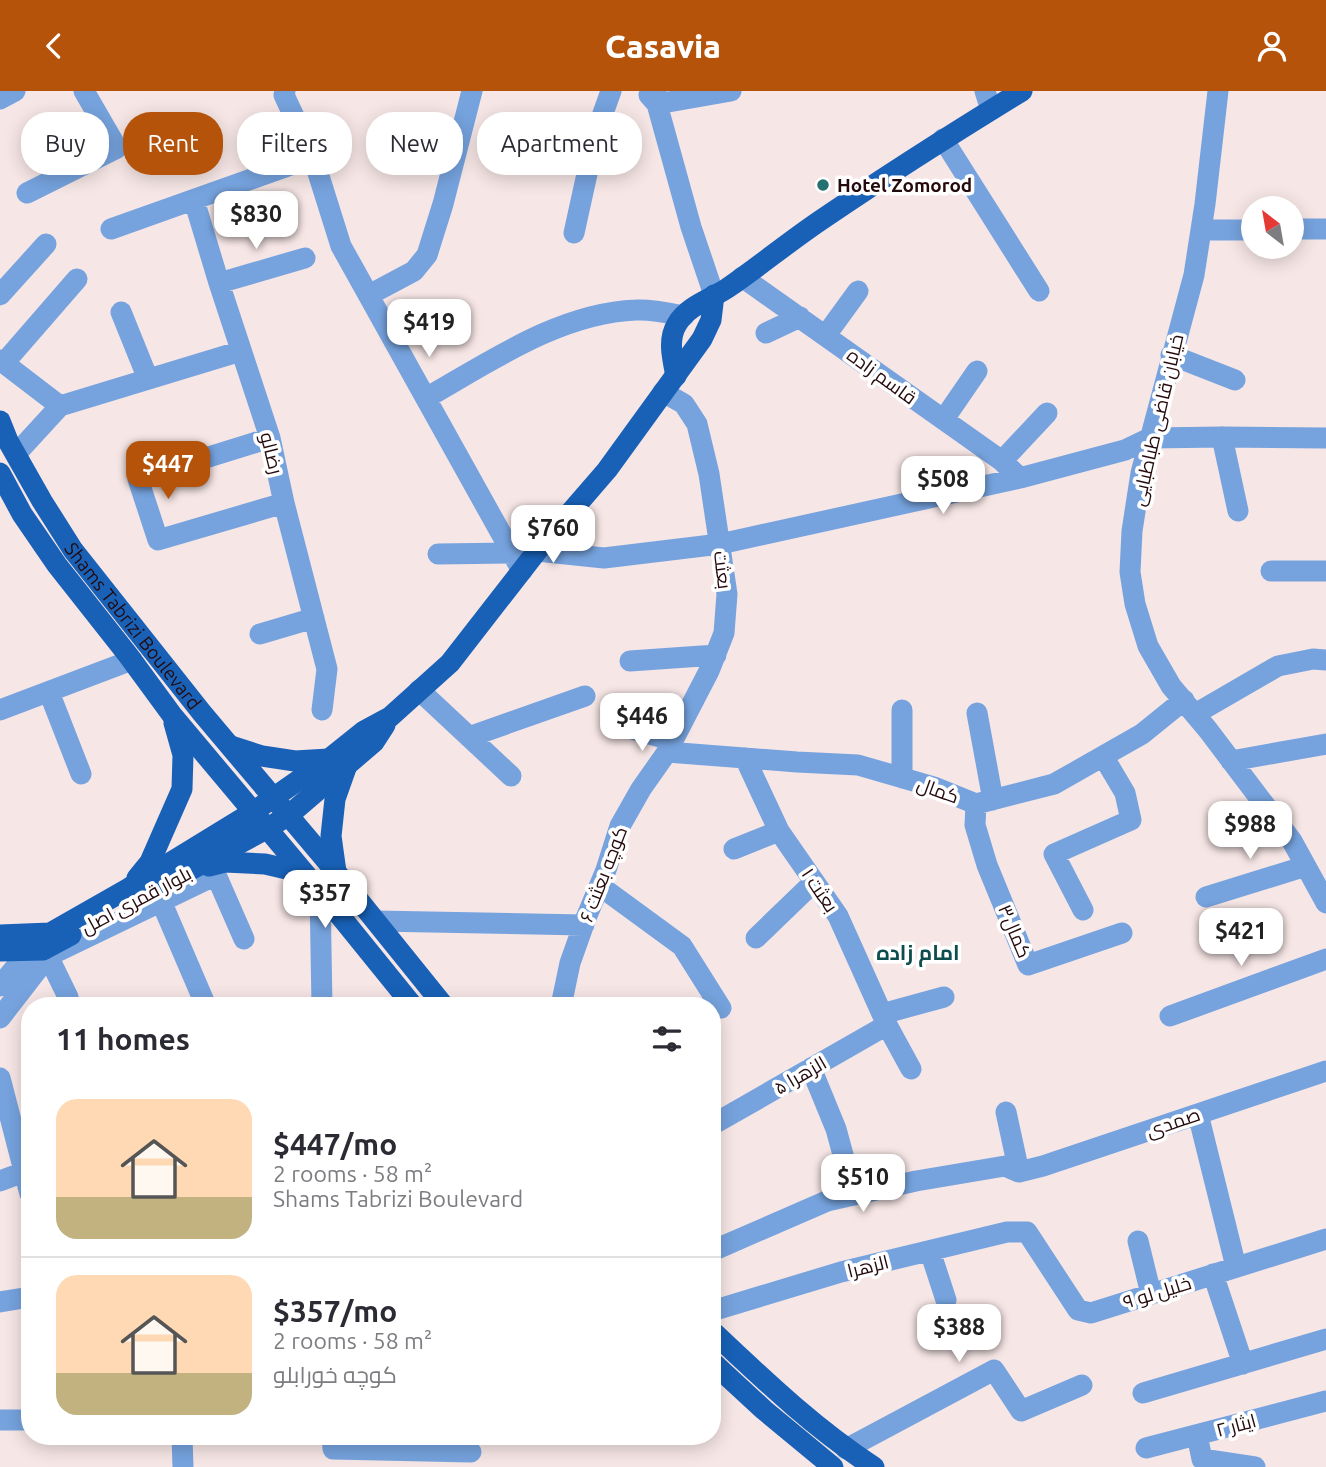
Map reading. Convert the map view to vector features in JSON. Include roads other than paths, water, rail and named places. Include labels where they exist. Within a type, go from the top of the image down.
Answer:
[{"type":"main road","points":[[669,384],[672,343],[677,324],[699,303],[727,289],[822,219],[943,139],[988,101],[1022,91]]},
{"type":"main road","points":[[337,872],[331,836],[338,762],[364,731],[390,717],[450,663],[517,562],[537,551],[607,470],[702,339],[711,320],[714,295]]},
{"type":"main road","name":"Shams Tabrizi Boulevard","points":[[0,421],[42,501],[73,550],[153,653],[337,872],[437,997]]},
{"type":"main road","name":"Shams Tabrizi Boulevard","points":[[0,473],[22,514],[57,565],[172,715],[406,997]]},
{"type":"main road","points":[[129,888],[150,862],[182,789],[183,755],[172,715]]},
{"type":"main road","points":[[230,745],[262,756],[295,761],[338,762]]},
{"type":"main road","name":"بلوار قمری اصل","points":[[0,935],[50,933],[338,762]]},
{"type":"main road","name":"بلوار قمری اصل","points":[[0,951],[39,953],[268,828],[289,815],[338,762]]},
{"type":"main road","points":[[187,872],[225,862],[265,864],[304,873]]},
{"type":"main road","points":[[721,1339],[846,1449],[874,1467]]},
{"type":"main road","points":[[721,1370],[813,1458],[833,1467]]},
{"type":"street","points":[[0,99],[15,91]]},
{"type":"street","points":[[27,193],[117,148],[84,91]]},
{"type":"street","points":[[285,91],[284,95],[292,112]]},
{"type":"street","points":[[369,295],[414,271],[427,255],[472,91]]},
{"type":"street","points":[[574,233],[596,133],[611,91]]},
{"type":"street","points":[[714,295],[691,227],[653,95],[731,91]]},
{"type":"street","name":"خیابان قاضی طباطبایی","points":[[1218,91],[1194,275],[1139,485],[1132,531],[1130,572],[1135,604],[1148,646],[1171,685],[1292,841],[1326,902]]},
{"type":"street","points":[[943,139],[1039,291]]},
{"type":"street","points":[[111,229],[263,175]]},
{"type":"street","points":[[319,175],[341,246],[517,562]]},
{"type":"street","name":"رضالو","points":[[194,200],[270,438],[327,669],[322,710]]},
{"type":"street","points":[[1201,230],[1241,229]]},
{"type":"street","points":[[1304,229],[1326,229]]},
{"type":"street","points":[[0,295],[46,244]]},
{"type":"street","points":[[219,283],[305,258]]},
{"type":"street","name":"قاسم زاده","points":[[742,277],[944,419],[1002,461],[1020,478]]},
{"type":"street","points":[[60,406],[2,362],[77,279]]},
{"type":"street","points":[[826,335],[859,291]]},
{"type":"street","points":[[426,398],[517,347],[557,327],[592,315],[638,309],[684,316]]},
{"type":"street","points":[[121,312],[148,379]]},
{"type":"street","points":[[766,333],[800,317]]},
{"type":"street","points":[[16,454],[60,406],[241,351]]},
{"type":"street","points":[[1171,355],[1235,380]]},
{"type":"street","points":[[944,419],[977,371]]},
{"type":"street","name":"بعثت","points":[[669,384],[697,423],[709,474],[727,594],[724,633],[716,655],[670,746]]},
{"type":"street","points":[[1002,461],[1047,414]]},
{"type":"street","points":[[1222,437],[1238,511]]},
{"type":"street","points":[[270,438],[138,479],[158,540],[284,503]]},
{"type":"street","points":[[537,551],[604,558],[720,544],[1020,478],[1125,450],[1150,438],[1326,438]]},
{"type":"street","points":[[438,554],[517,562]]},
{"type":"street","points":[[1271,571],[1326,571]]},
{"type":"street","points":[[260,634],[314,618]]},
{"type":"street","points":[[629,661],[716,655]]},
{"type":"street","points":[[976,713],[984,802],[1054,784],[1189,707],[1278,666],[1313,659],[1326,660]]},
{"type":"street","points":[[0,710],[132,660]]},
{"type":"street","points":[[419,690],[511,776]]},
{"type":"street","points":[[49,691],[81,774]]},
{"type":"street","points":[[469,737],[585,696]]},
{"type":"street","points":[[902,710],[902,778]]},
{"type":"street","name":"کمال","points":[[622,726],[670,746],[744,758],[858,765],[984,802]]},
{"type":"street","points":[[1231,761],[1326,744]]},
{"type":"street","name":"کوچه بعثت ۶","points":[[563,997],[570,963],[620,826],[670,746]]},
{"type":"street","points":[[1083,910],[1054,854],[1131,820],[1125,793],[1103,756]]},
{"type":"street","name":"بعثت ۱","points":[[744,758],[779,831],[838,916],[884,1019],[911,1069]]},
{"type":"street","name":"کمال۳","points":[[984,802],[975,825],[987,865],[1028,965],[1122,933]]},
{"type":"street","points":[[734,849],[779,831]]},
{"type":"street","points":[[1206,897],[1306,866]]},
{"type":"street","points":[[0,986],[39,953],[161,901],[216,874],[244,939]]},
{"type":"street","points":[[756,938],[814,882]]},
{"type":"street","points":[[600,886],[682,946],[714,997]]},
{"type":"street","points":[[320,891],[322,997]]},
{"type":"street","points":[[161,901],[202,997]]},
{"type":"street","points":[[376,921],[584,925]]},
{"type":"street","points":[[39,953],[68,997]]},
{"type":"street","points":[[0,1018],[39,953]]},
{"type":"street","points":[[1170,1016],[1326,960]]},
{"type":"street","name":"الزهرا ۵","points":[[721,1120],[811,1068],[884,1019],[944,997]]},
{"type":"street","points":[[811,1068],[836,1129],[853,1195]]},
{"type":"street","name":"صمدی","points":[[721,1247],[827,1201],[916,1181],[1005,1166],[1019,1172],[1043,1166],[1326,1071]]},
{"type":"street","points":[[0,1077],[21,1160]]},
{"type":"street","points":[[1006,1112],[1019,1172]]},
{"type":"street","points":[[1198,1114],[1236,1267]]},
{"type":"street","points":[[0,1181],[21,1173]]},
{"type":"street","name":"الزهرا","points":[[721,1308],[841,1272],[1007,1232],[1027,1232]]},
{"type":"street","name":"خلیل لو ۹","points":[[1027,1232],[1078,1310],[1091,1313],[1326,1239]]},
{"type":"street","points":[[1138,1241],[1151,1294]]},
{"type":"street","points":[[930,1251],[946,1300]]},
{"type":"street","points":[[1213,1274],[1242,1364]]},
{"type":"street","points":[[0,1302],[21,1298]]},
{"type":"street","points":[[1143,1393],[1326,1339]]},
{"type":"street","points":[[846,1449],[994,1370],[1021,1411],[1082,1385]]},
{"type":"street","name":"ایثار ۲","points":[[1146,1448],[1326,1401]]},
{"type":"street","points":[[0,1420],[21,1420]]},
{"type":"street","points":[[1198,1435],[1202,1459],[1255,1467]]},
{"type":"street","points":[[182,1445],[183,1467]]},
{"type":"street","points":[[333,1445],[333,1449],[471,1452]]},
{"type":"place","name":"Hotel Zomorod","points":[[823,185]]},
{"type":"district","name":"امام زاده","points":[[918,953]]}]
